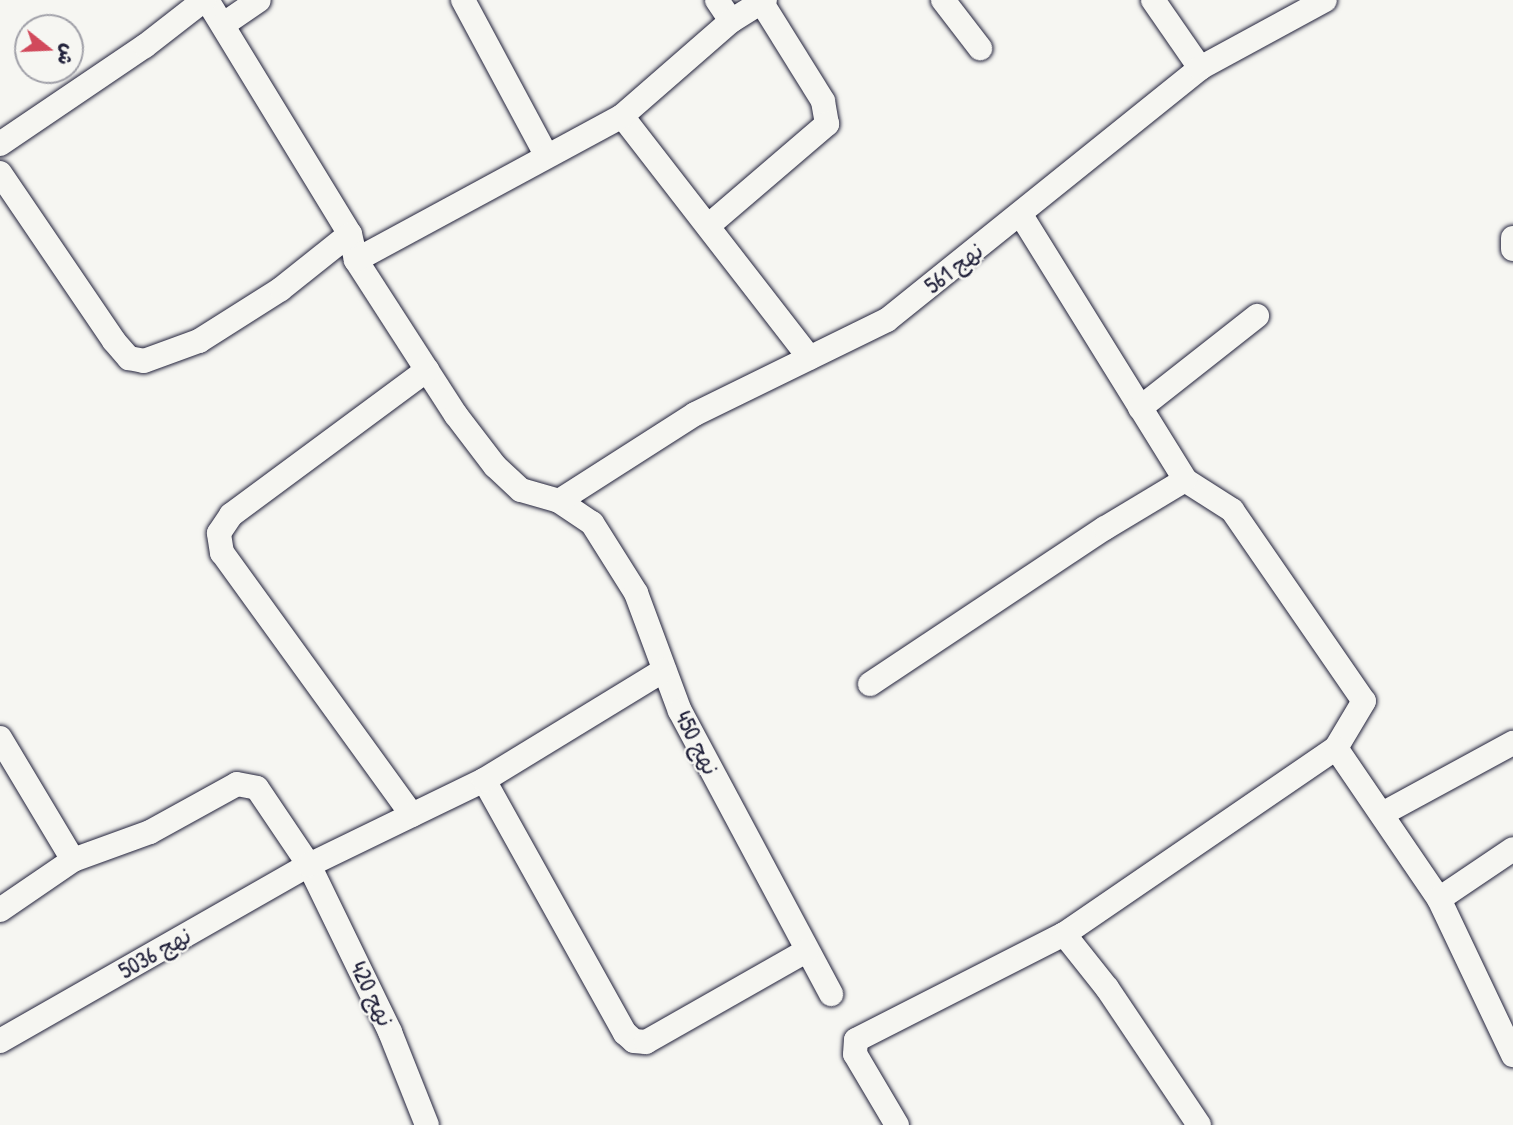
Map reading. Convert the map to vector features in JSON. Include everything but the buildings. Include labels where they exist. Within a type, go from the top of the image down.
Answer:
[{"type":"street","points":[[0,144],[145,46],[205,0],[224,24],[350,234],[356,260],[427,370],[495,466],[521,490],[559,500]]},
{"type":"street","points":[[224,24],[259,0]]},
{"type":"street","points":[[463,0],[546,155]]},
{"type":"street","points":[[717,0],[731,21]]},
{"type":"street","points":[[943,0],[981,48]]},
{"type":"street","points":[[1153,0],[1200,68]]},
{"type":"street","name":"نهج 561","points":[[559,500],[695,414],[887,320],[1021,215],[1200,68],[1325,0]]},
{"type":"street","points":[[356,260],[622,116],[731,21],[763,1],[823,101],[827,124],[708,226]]},
{"type":"street","points":[[622,116],[810,358]]},
{"type":"street","points":[[0,173],[114,341],[129,358],[144,361],[199,341],[281,289],[350,234]]},
{"type":"street","points":[[897,1125],[855,1054],[856,1040],[1064,934],[1336,748],[1364,701],[1232,510],[1185,480],[1021,215]]},
{"type":"street","points":[[1513,238],[1513,249]]},
{"type":"street","points":[[1140,408],[1257,316]]},
{"type":"street","points":[[412,815],[222,553],[219,533],[231,515],[427,370]]},
{"type":"street","points":[[870,684],[1105,528],[1185,480]]},
{"type":"street","name":"نهج 450","points":[[559,500],[592,523],[636,593],[680,710],[831,994]]},
{"type":"street","name":"نهج 5036","points":[[0,1041],[309,865],[484,780],[664,670]]},
{"type":"street","points":[[0,738],[73,860],[0,910]]},
{"type":"street","points":[[1382,814],[1513,743]]},
{"type":"street","points":[[1336,748],[1439,900],[1513,1055]]},
{"type":"street","points":[[484,780],[625,1033],[635,1041],[646,1042],[806,951]]},
{"type":"street","name":"نهج 420","points":[[73,860],[150,832],[237,784],[246,783],[257,788],[309,865],[390,1032],[427,1125]]},
{"type":"street","points":[[1439,900],[1513,849]]},
{"type":"street","points":[[1064,934],[1107,988],[1199,1125]]}]
